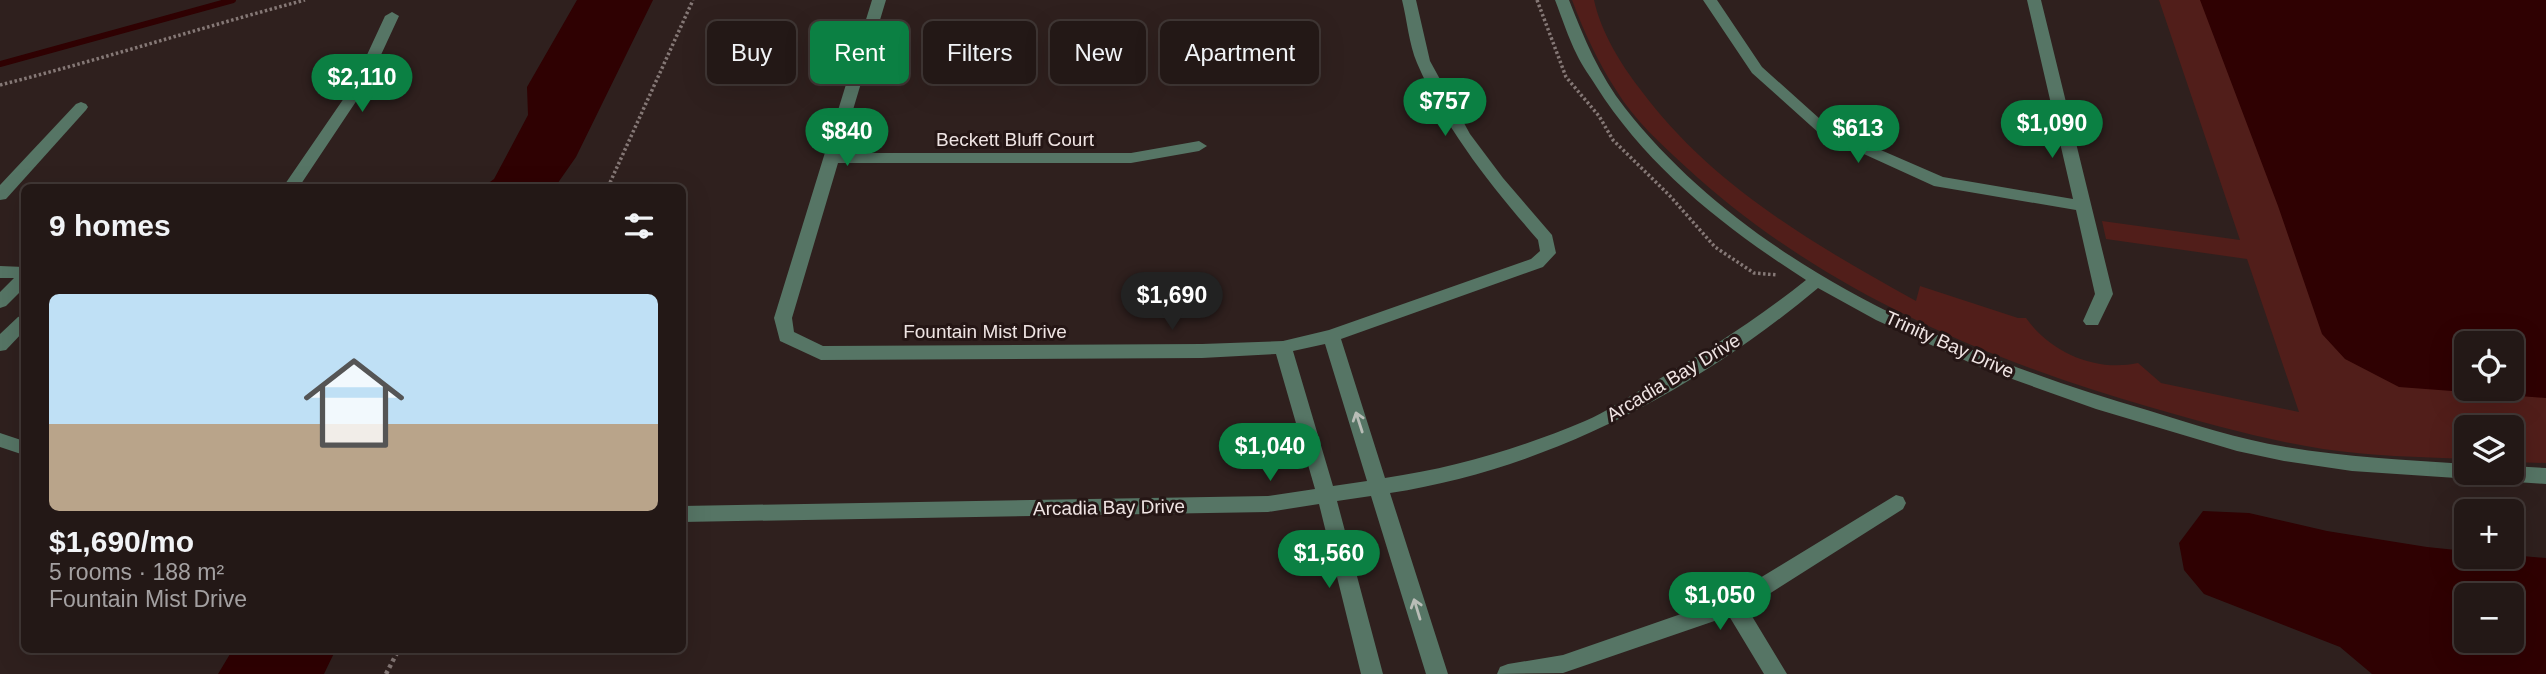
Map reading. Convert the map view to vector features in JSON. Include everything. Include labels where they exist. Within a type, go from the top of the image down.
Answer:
[{"type":"street","points":[[831,158],[879,0]]},
{"type":"street","name":"Fountain Mist Drive","points":[[831,158],[783,318],[786,336],[821,353],[1202,351],[1283,346],[1331,336],[1508,275],[1536,263],[1548,253],[1546,239],[1497,182],[1464,135],[1423,61],[1409,0]]},
{"type":"street","name":"Trinity Bay Drive","points":[[1562,0],[1579,49],[1612,104],[1653,151],[1703,197],[1818,279],[1936,342],[2032,380],[2108,406],[2283,453],[2358,464],[2454,471]]},
{"type":"street","points":[[1710,0],[1757,70],[1825,131],[1940,182],[2082,206]]},
{"type":"street","points":[[2034,0],[2104,293],[2092,321]]},
{"type":"street","points":[[293,184],[360,85],[392,16]]},
{"type":"street","points":[[0,195],[81,107]]},
{"type":"street","name":"Beckett Bluff Court","points":[[831,158],[1131,158],[1199,146]]},
{"type":"street","points":[[0,272],[21,273]]},
{"type":"street","name":"Arcadia Bay Drive","points":[[686,514],[1268,504],[1432,479],[1510,456],[1594,425],[1714,356],[1772,317],[1818,279]]},
{"type":"street","points":[[0,302],[21,282]]},
{"type":"street","points":[[0,345],[21,324]]},
{"type":"street","points":[[1331,336],[1437,674]]},
{"type":"street","points":[[1283,346],[1326,495],[1372,674]]},
{"type":"street","points":[[0,440],[21,447]]},
{"type":"street","points":[[2524,475],[2546,476]]},
{"type":"street","points":[[1508,674],[1563,664],[1734,605],[1896,503]]},
{"type":"street","points":[[1734,605],[1776,674]]},
{"type":"path","points":[[0,85],[104,59],[219,23],[305,0]]},
{"type":"path","points":[[609,184],[693,0]]},
{"type":"path","points":[[386,674],[397,653]]},
{"type":"shaded area","points":[[577,0],[653,0],[576,157],[557,184],[487,184],[494,179],[528,115],[527,87]]},
{"type":"shaded area","points":[[1572,0],[1594,0],[1601,24],[1625,69],[1668,123],[1731,183],[1802,234],[1916,301],[1920,286],[2018,318],[2026,318],[2048,341],[2061,350],[2091,362],[2106,365],[2138,363],[2161,383],[2299,412],[2247,259],[2106,239],[2102,221],[2240,240],[2159,0],[2546,0],[2546,463],[2524,462],[2524,415],[2454,415],[2454,458],[2341,451],[2259,436],[2174,414],[2090,389],[1966,343],[1847,284],[1737,211],[1649,132],[1631,112],[1609,79],[1586,35]]},
{"type":"shaded area","points":[[2200,0],[2546,0],[2546,398],[2524,396],[2524,331],[2454,331],[2454,391],[2399,387],[2345,359],[2322,334],[2278,206]]},
{"type":"shaded area","points":[[2203,511],[2249,513],[2327,531],[2454,550],[2454,569],[2524,569],[2524,556],[2546,558],[2546,674],[2372,674],[2340,647],[2204,594],[2184,570],[2179,543]]},
{"type":"shaded area","points":[[231,653],[334,653],[324,674],[218,674]]},
{"type":"waterway","points":[[0,64],[233,0]]}]
